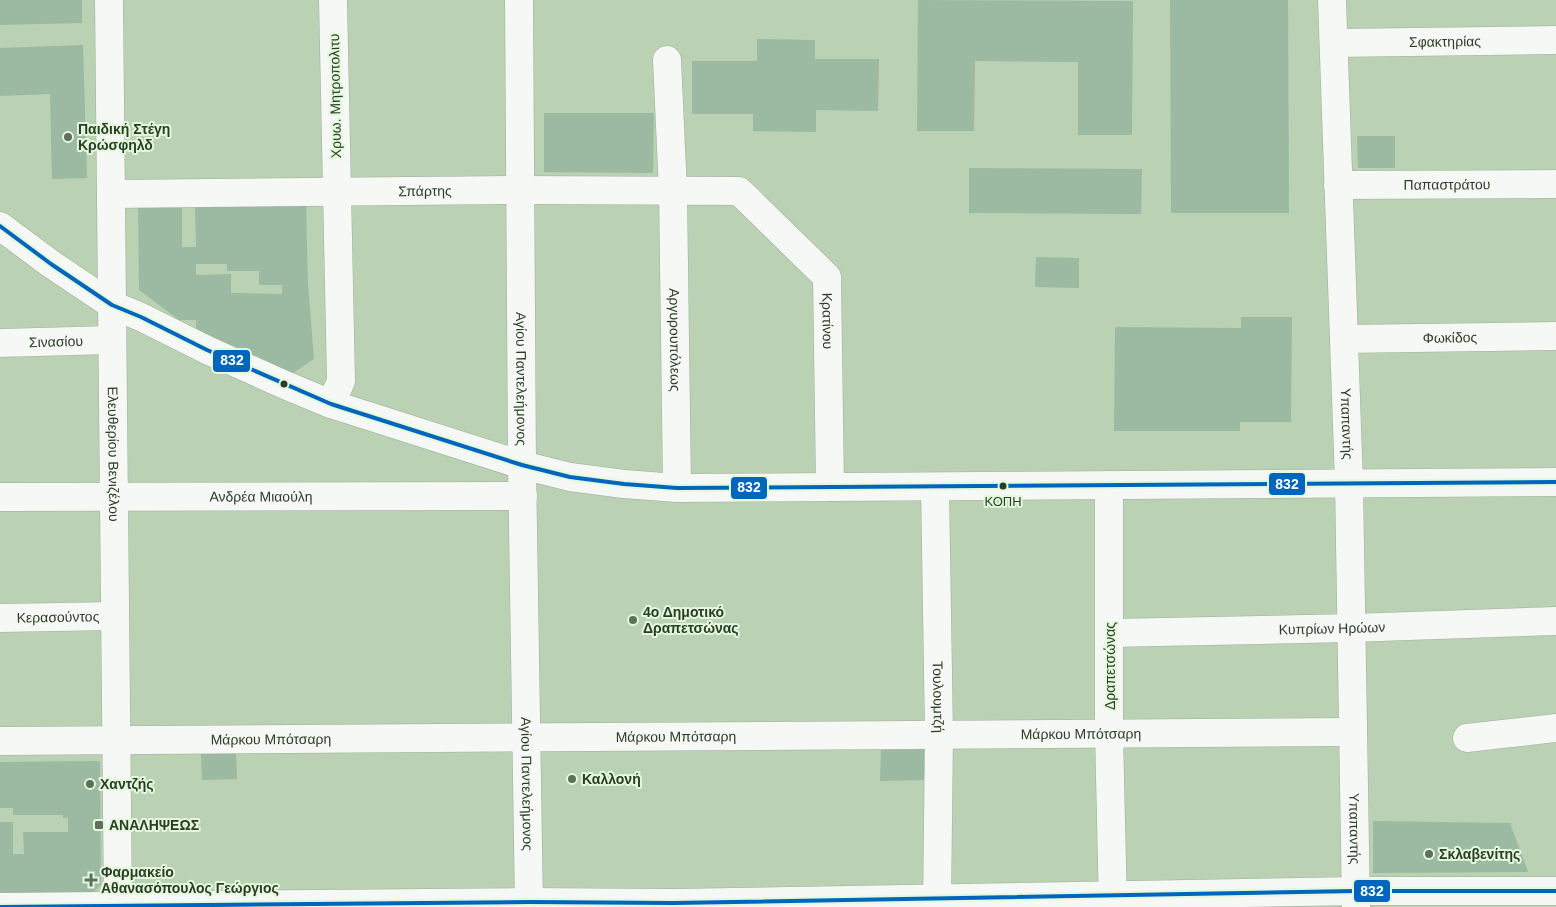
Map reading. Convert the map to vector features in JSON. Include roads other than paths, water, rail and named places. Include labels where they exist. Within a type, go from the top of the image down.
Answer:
[{"type":"street","name":"Ελευθερίου Βενιζέλου","points":[[109,0],[118,907]]},
{"type":"street","name":"Χρυω. Μητροπολιτυ","points":[[331,404],[342,381],[333,0]]},
{"type":"street","name":"Αγίου Παντελεήμονος","points":[[519,0],[522,465],[529,905]]},
{"type":"street","name":"Υπαπαντής","points":[[1332,0],[1349,483],[1356,899]]},
{"type":"street","name":"Σφακτηρίας","points":[[1334,42],[1556,40]]},
{"type":"street","name":"Αργυρουπόλεως","points":[[667,60],[672,191],[677,488]]},
{"type":"street","name":"Παπαστράτου","points":[[1338,185],[1556,184]]},
{"type":"street","name":"Σπάρτης","points":[[111,194],[520,190],[739,191]]},
{"type":"street","name":"Κρατίνου","points":[[739,191],[827,277],[830,487]]},
{"type":"street","points":[[0,226],[51,264],[112,305],[285,385],[331,404],[522,465],[570,477],[677,488],[1556,482]]},
{"type":"street","name":"Φωκίδος","points":[[1344,339],[1556,336]]},
{"type":"street","name":"Σινασίου","points":[[0,343],[112,340]]},
{"type":"street","name":"Δραπετσώνας","points":[[1109,485],[1113,901]]},
{"type":"street","name":"Τουλουμτζή","points":[[935,486],[939,735],[937,902]]},
{"type":"street","name":"Ανδρέα Μιαούλη","points":[[0,497],[523,496]]},
{"type":"street","name":"Κερασούντος","points":[[0,618],[115,616]]},
{"type":"street","name":"Κυπρίων Ηρώων","points":[[1110,633],[1556,621]]},
{"type":"street","points":[[1467,738],[1556,728]]},
{"type":"street","name":"Μάρκου Μπότσαρη","points":[[0,741],[1353,732]]},
{"type":"street","points":[[0,907],[673,905],[1356,899],[1556,891]]},
{"type":"place","name":"Παιδική Στέγη Κρώσφηλδ","points":[[68,137]]},
{"type":"place","name":"ΚΟΠΗ","points":[[1003,486]]},
{"type":"place","name":"4ο Δημοτικό Δραπετσώνας","points":[[633,620]]},
{"type":"place","name":"Καλλονή","points":[[572,779]]},
{"type":"place","name":"Χαντζής","points":[[90,784]]},
{"type":"place","name":"ΑΝΑΛΗΨΕΩΣ","points":[[99,825]]},
{"type":"place","name":"Σκλαβενίτης","points":[[1429,854]]},
{"type":"place","name":"Φαρμακείο Αθανασόπουλος Γεώργιος","points":[[91,880]]}]
